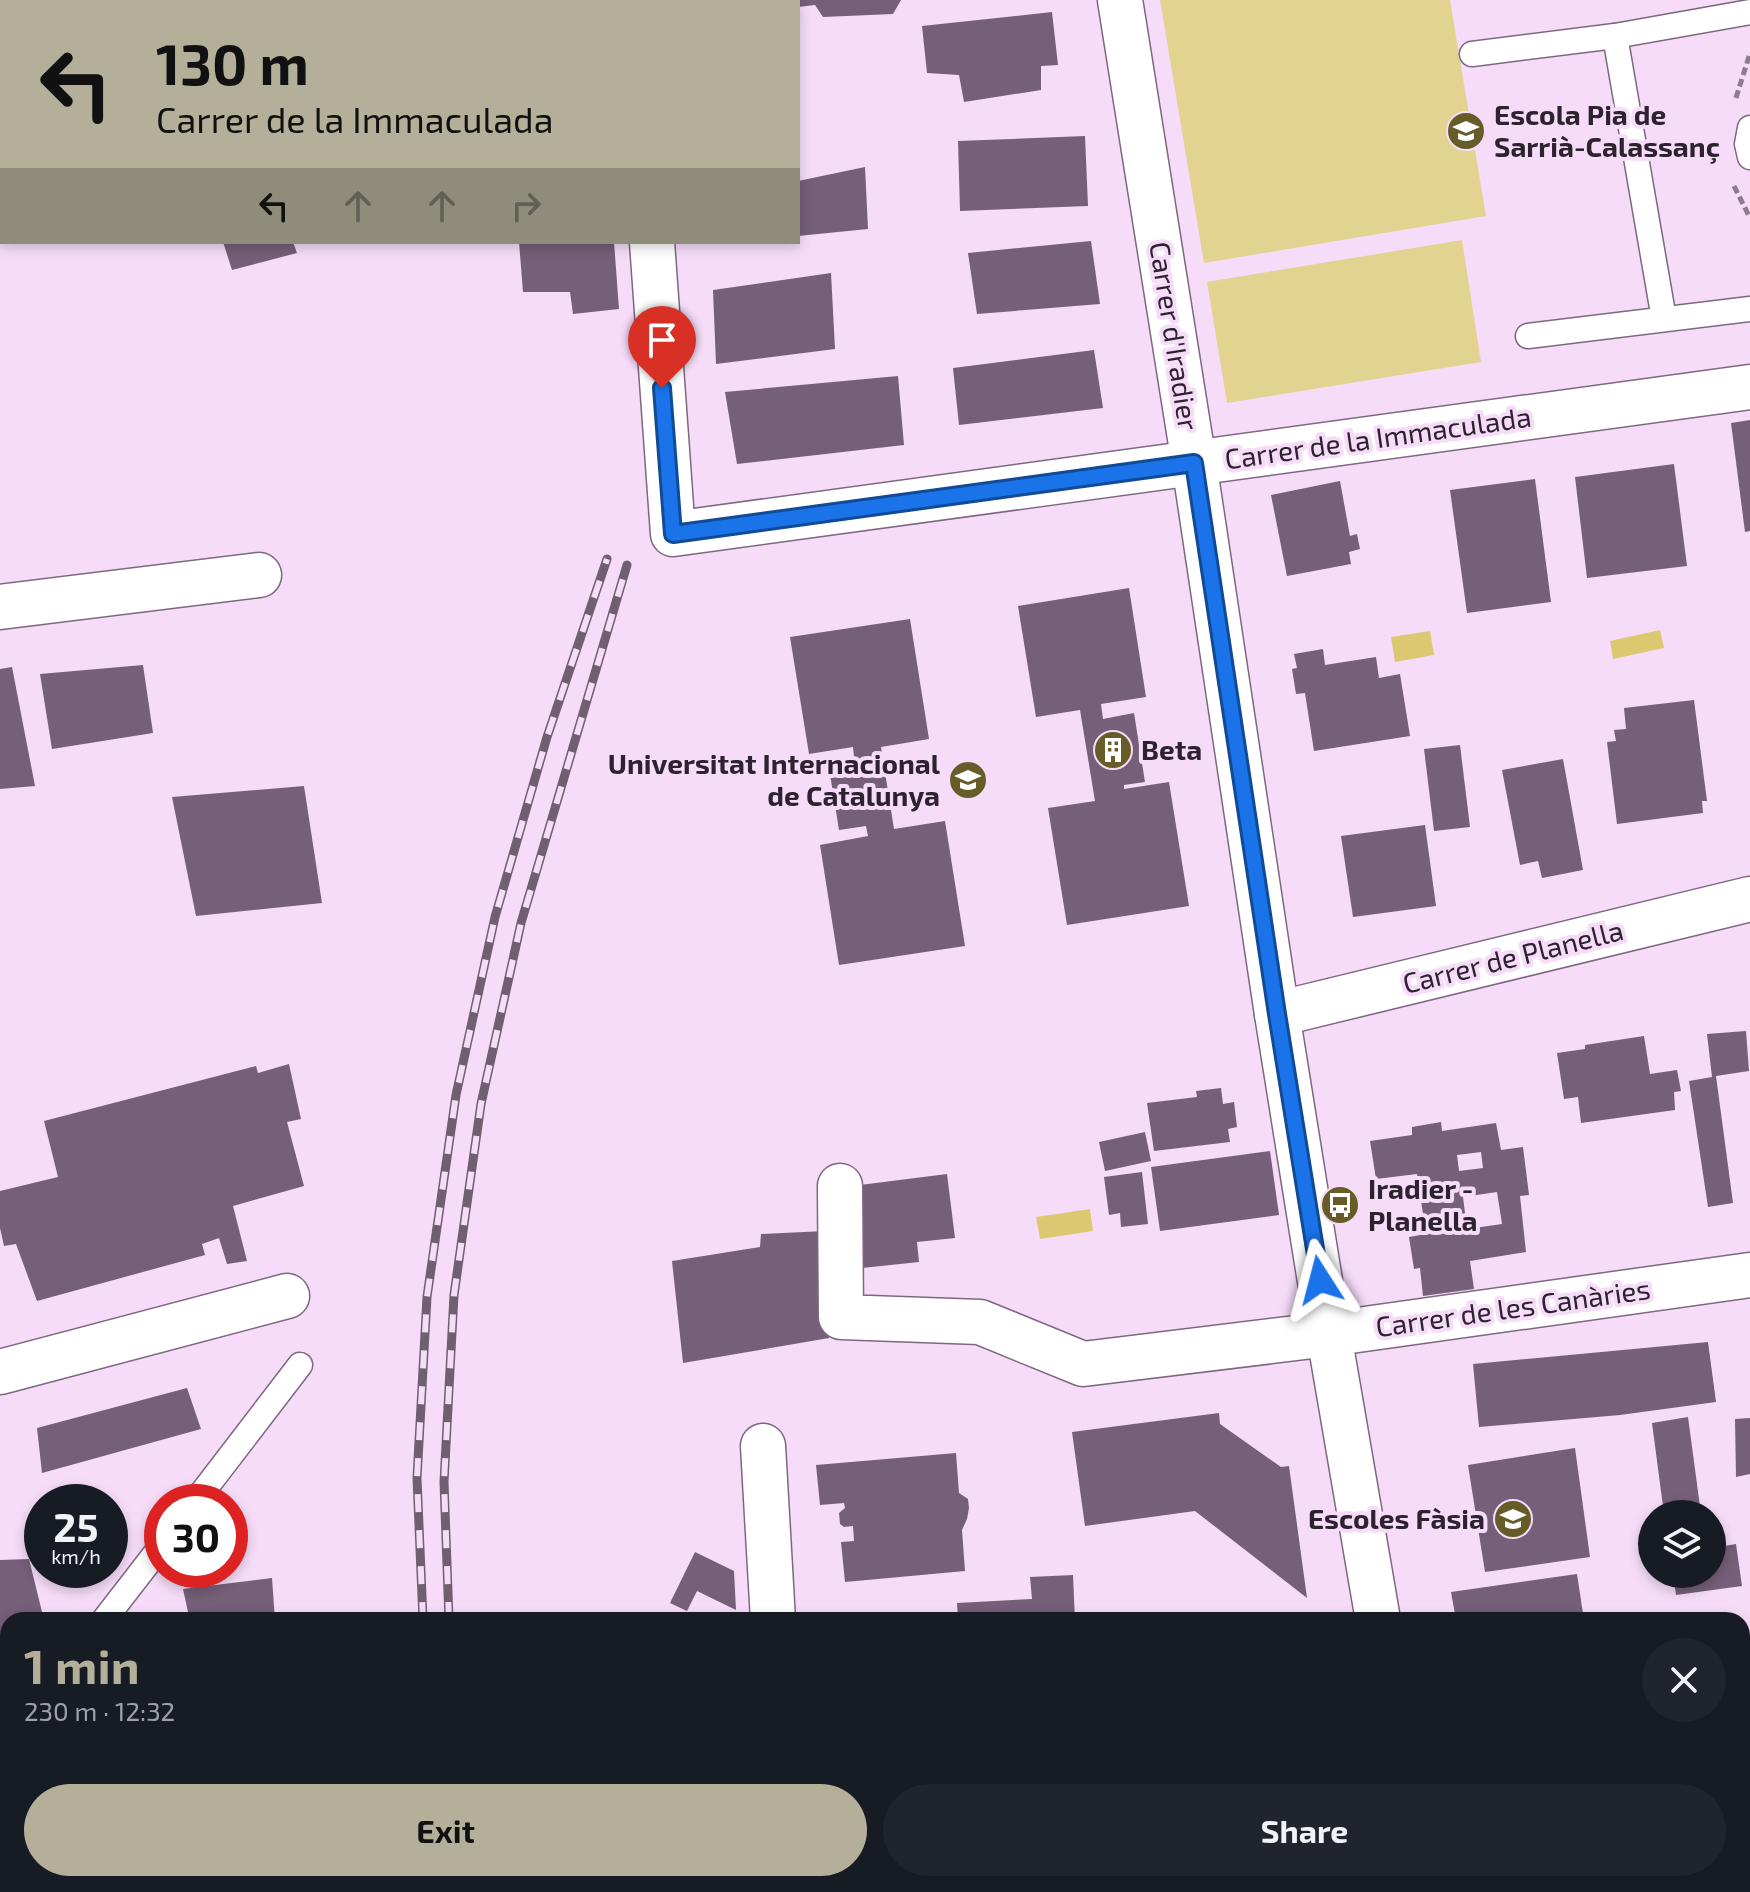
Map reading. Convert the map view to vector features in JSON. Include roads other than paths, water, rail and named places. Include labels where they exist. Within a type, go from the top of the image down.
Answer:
[{"type":"street","name":"Carrer d'Iradier","points":[[1120,0],[1277,1014],[1377,1612]]},
{"type":"street","name":"Carrer de la Immaculada","points":[[652,244],[673,534],[1750,387]]},
{"type":"street","points":[[0,607],[259,575]]},
{"type":"street","name":"Carrer de Planella","points":[[1277,1014],[1750,899]]},
{"type":"street","name":"Carrer de les Canàries","points":[[840,1186],[841,1317],[980,1322],[1083,1364],[1329,1334],[1750,1275]]},
{"type":"street","points":[[0,1372],[287,1296]]},
{"type":"street","points":[[763,1446],[773,1612]]},
{"type":"lane","points":[[1472,54],[1615,36],[1750,12]]},
{"type":"lane","points":[[1615,36],[1664,319]]},
{"type":"lane","points":[[1750,128],[1747,144],[1750,157]]},
{"type":"lane","points":[[1528,336],[1750,309]]},
{"type":"lane","points":[[209,1484],[300,1365]]},
{"type":"lane","points":[[110,1612],[144,1568]]},
{"type":"railway","points":[[423,1612],[417,1478],[427,1297],[456,1095],[495,917],[547,737],[607,559]]},
{"type":"railway","points":[[449,1612],[444,1482],[454,1295],[481,1104],[521,923],[627,565]]},
{"type":"place","name":"Escola Pia de Sarrià-Calassanç","points":[[1466,131]]},
{"type":"place","name":"Beta","points":[[1113,750]]},
{"type":"place","name":"Universitat Internacional de Catalunya","points":[[968,780]]},
{"type":"place","name":"Iradier - Planella","points":[[1340,1205]]},
{"type":"place","name":"Escoles Fàsia","points":[[1513,1519]]}]
